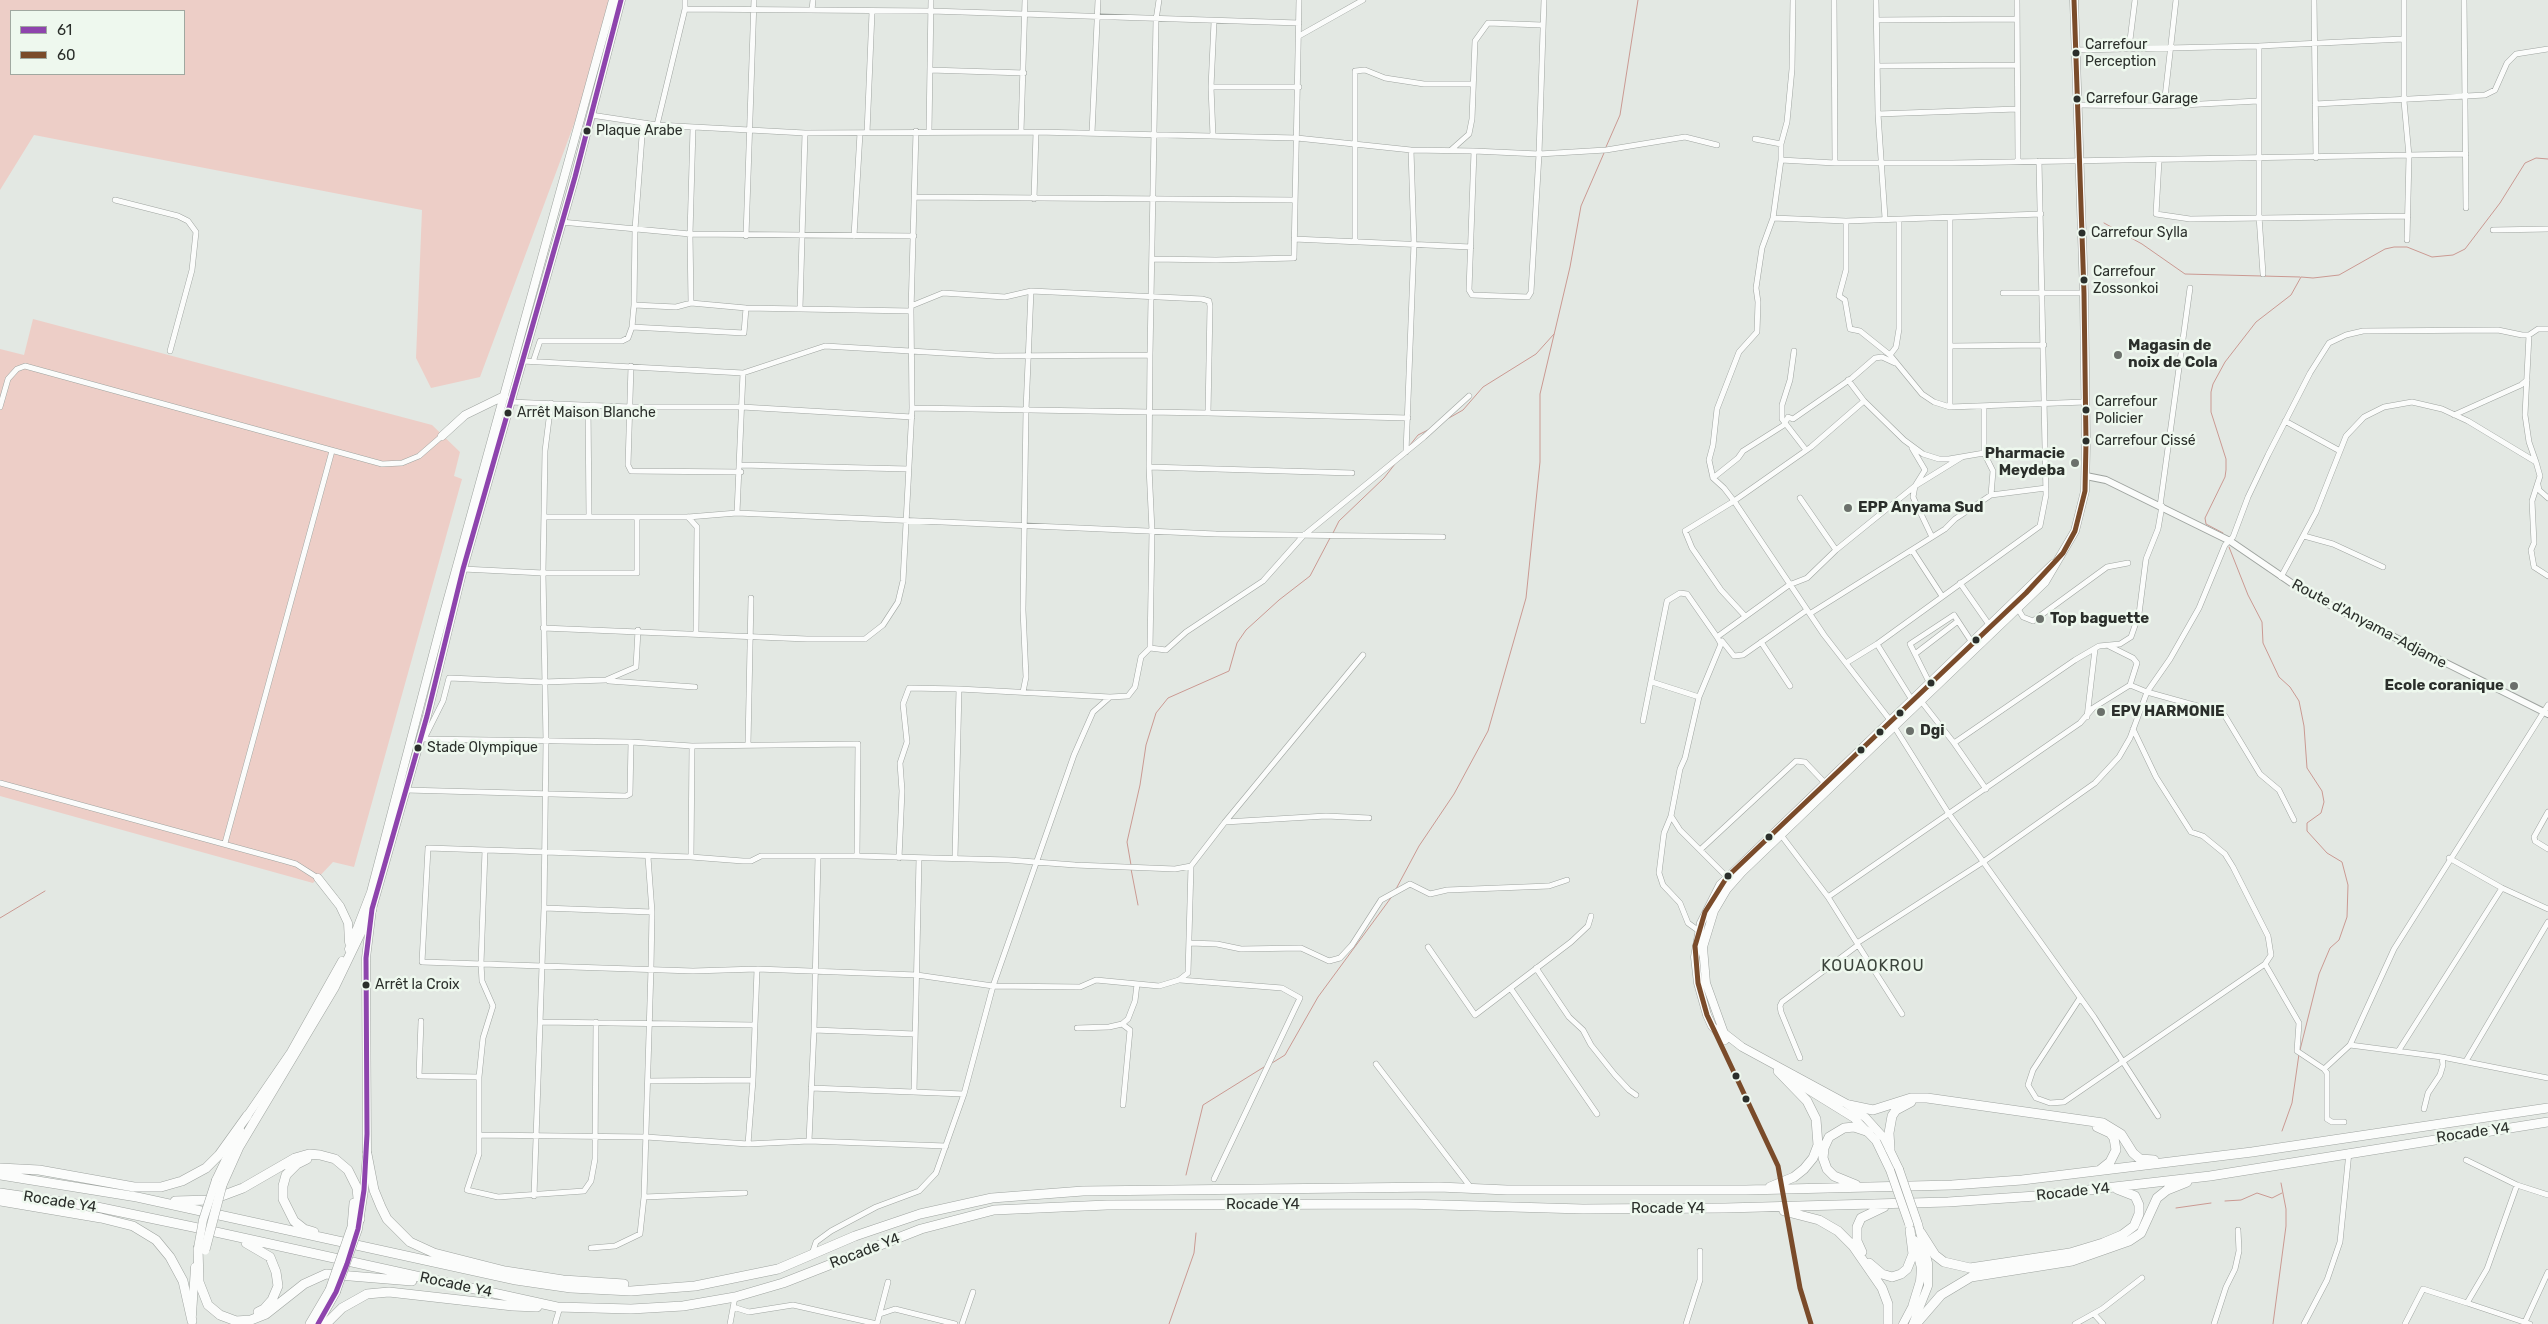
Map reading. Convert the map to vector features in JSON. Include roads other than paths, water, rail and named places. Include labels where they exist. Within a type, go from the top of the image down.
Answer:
[{"type":"highway","points":[[372,909],[334,988],[219,1183],[202,1249],[199,1282],[208,1304],[220,1315],[236,1321],[251,1320],[266,1314],[304,1284],[326,1274],[353,1274],[459,1286]]},
{"type":"highway","points":[[1757,1190],[1794,1177],[1813,1158],[1818,1145],[1816,1119],[1807,1101],[1778,1071]]},
{"type":"highway","points":[[1850,1105],[1872,1110],[1895,1102],[1922,1097],[2051,1115],[2103,1123],[2112,1127],[2140,1158],[2151,1161],[2199,1158]]},
{"type":"highway","points":[[1890,1149],[1890,1123],[1896,1110],[1914,1101],[1931,1102],[2102,1128],[2114,1138],[2116,1150],[2110,1162],[2097,1172]]},
{"type":"highway","name":"Rocade Y4","points":[[0,1175],[137,1197],[516,1280],[571,1288],[631,1291],[695,1286],[778,1269],[855,1236],[920,1214],[992,1198],[1083,1191],[1439,1188],[1757,1190],[1978,1183],[2097,1172],[2548,1108]]},
{"type":"highway","points":[[0,1168],[39,1170],[134,1187],[161,1187],[182,1181],[206,1168],[219,1155],[247,1116]]},
{"type":"highway","name":"Rocade Y4","points":[[0,1193],[97,1207],[558,1307],[631,1310],[683,1306],[735,1298],[783,1283],[921,1228],[994,1210],[1107,1205],[1407,1204],[1583,1209],[1764,1208],[1894,1204],[2036,1196],[2210,1176],[2349,1152],[2548,1122]]},
{"type":"highway","points":[[1863,1187],[1834,1176],[1827,1169],[1823,1158],[1828,1137],[1836,1131],[1854,1128],[1869,1132]]},
{"type":"highway","points":[[137,1197],[180,1202],[211,1200],[243,1188],[295,1158],[308,1154],[320,1155],[335,1159],[348,1170],[356,1188],[360,1219]]},
{"type":"highway","points":[[367,1154],[374,1190],[387,1219],[410,1242],[434,1253],[505,1271],[563,1280],[695,1286]]},
{"type":"highway","points":[[310,1324],[333,1291],[355,1228],[354,1202],[352,1188],[344,1173],[333,1164],[309,1159],[297,1164],[286,1175],[282,1199],[294,1221],[304,1229],[360,1247]]},
{"type":"highway","points":[[1915,1324],[1941,1295],[1971,1278],[2072,1261],[2129,1241],[2141,1232],[2157,1198],[2167,1190],[2210,1176]]},
{"type":"highway","points":[[1915,1228],[1935,1255],[1944,1262],[1970,1268],[2070,1252],[2103,1243],[2122,1235],[2134,1226],[2139,1214],[2139,1205],[2135,1196],[2112,1188]]},
{"type":"highway","points":[[0,1201],[101,1218],[133,1226],[156,1240],[170,1257],[183,1281],[192,1323]]},
{"type":"highway","points":[[1894,1204],[1869,1212],[1861,1218],[1857,1227],[1857,1241],[1861,1252],[1882,1274],[1892,1277],[1902,1274],[1907,1269],[1913,1254],[1915,1228]]},
{"type":"highway","points":[[1764,1208],[1802,1214],[1838,1230],[1853,1246],[1882,1288],[1888,1304],[1888,1324]]},
{"type":"highway","points":[[193,1227],[252,1244],[270,1257],[276,1272],[278,1286],[264,1309],[250,1316],[236,1316],[223,1311],[212,1301],[204,1281],[202,1249]]},
{"type":"highway","points":[[326,1324],[342,1308],[367,1294],[390,1292],[513,1306],[558,1307]]},
{"type":"main road","points":[[219,1183],[247,1116],[291,1052],[349,949],[371,892],[444,613],[458,568],[613,0]]},
{"type":"main road","points":[[355,1228],[360,1219],[367,1154],[365,1001],[372,909],[422,739],[463,569],[562,222],[621,0]]},
{"type":"main road","points":[[1903,1324],[1912,1307],[1920,1274],[1915,1228],[1899,1169],[1890,1149],[1878,1130],[1850,1105],[1742,1047],[1724,1033],[1706,983],[1703,947],[1714,911],[1730,880],[1781,835],[1892,723],[1912,700],[1932,686],[1974,646],[2018,609],[2045,582],[2063,554],[2080,517],[2086,476],[2084,293],[2074,0]]},
{"type":"main road","points":[[442,436],[460,418],[504,396]]},
{"type":"main road","points":[[1974,646],[1990,626],[2063,554]]},
{"type":"main road","points":[[1915,1324],[1928,1286],[1928,1263],[1883,1154],[1869,1132],[1854,1118],[1778,1071],[1732,1046],[1712,1026],[1701,996],[1696,970],[1695,946],[1712,898],[1824,782],[1892,723],[1921,701],[1932,686]]},
{"type":"main road","points":[[318,878],[340,906],[348,923],[350,935],[349,949]]},
{"type":"main road","points":[[192,1323],[202,1249]]},
{"type":"main road","points":[[318,1324],[333,1291]]},
{"type":"street","points":[[621,0],[627,0]]},
{"type":"street","points":[[657,125],[685,9],[685,0]]},
{"type":"street","points":[[746,236],[754,0]]},
{"type":"street","points":[[812,10],[813,0]]},
{"type":"street","points":[[929,131],[931,0]]},
{"type":"street","points":[[1021,132],[1025,0]]},
{"type":"street","points":[[1092,133],[1098,0]]},
{"type":"street","points":[[900,858],[902,790],[900,763],[907,742],[903,704],[909,688],[1110,697],[1128,696],[1135,687],[1141,657],[1150,648],[1152,531],[1150,356],[1154,197],[1153,135],[1156,20],[1159,0]]},
{"type":"street","points":[[1153,259],[1294,258],[1299,0]]},
{"type":"street","points":[[1299,36],[1363,0]]},
{"type":"street","points":[[1474,151],[1469,290],[1472,295],[1528,297],[1531,292],[1539,154],[1544,0]]},
{"type":"street","points":[[1793,0],[1792,69],[1787,122],[1781,144],[1781,160],[1774,218],[1762,248],[1756,288],[1758,302],[1757,332],[1740,352],[1714,418],[1713,445],[1709,460],[1713,478],[1734,501],[1824,636],[1892,723],[1949,814],[2080,998],[2158,1116]]},
{"type":"street","points":[[1834,0],[1835,163]]},
{"type":"street","points":[[1876,0],[1878,114],[1885,218]]},
{"type":"street","points":[[2017,0],[2018,161]]},
{"type":"street","points":[[2129,48],[2135,0]]},
{"type":"street","points":[[2164,106],[2176,0]]},
{"type":"street","points":[[2314,0],[2313,44],[2316,158]]},
{"type":"street","points":[[2404,0],[2404,101],[2408,156],[2407,240]]},
{"type":"street","points":[[2464,0],[2466,208]]},
{"type":"street","points":[[685,9],[931,11],[1025,16],[1299,23]]},
{"type":"street","points":[[867,133],[872,12]]},
{"type":"street","points":[[1877,20],[2016,19]]},
{"type":"street","points":[[1213,136],[1211,87],[1214,22]]},
{"type":"street","points":[[1450,150],[1468,134],[1472,119],[1475,40],[1488,22],[1542,25]]},
{"type":"street","points":[[2077,50],[2260,46],[2403,39]]},
{"type":"street","points":[[2260,46],[2258,102],[2259,216],[2263,274]]},
{"type":"street","points":[[2315,104],[2404,101],[2485,95],[2495,90],[2507,63],[2516,54],[2548,49]]},
{"type":"street","points":[[1878,66],[2017,65]]},
{"type":"street","points":[[930,70],[1024,73]]},
{"type":"street","points":[[1355,240],[1355,71],[1365,70],[1385,78],[1424,84],[1473,84]]},
{"type":"street","points":[[1211,87],[1298,87]]},
{"type":"street","points":[[2078,105],[2164,106],[2258,102]]},
{"type":"street","points":[[1878,114],[2017,109]]},
{"type":"street","points":[[591,115],[657,125],[805,133],[916,131],[1036,132],[1297,138],[1411,150],[1539,154],[1598,151],[1684,137],[1717,145]]},
{"type":"street","points":[[533,362],[540,341],[622,341],[628,338],[632,327],[634,305],[635,229],[643,123]]},
{"type":"street","points":[[691,303],[690,234],[693,128]]},
{"type":"street","points":[[543,628],[864,639],[884,626],[898,602],[903,581],[912,417],[911,309],[916,197],[916,131]]},
{"type":"street","points":[[1034,199],[1036,132]]},
{"type":"street","points":[[800,308],[805,133]]},
{"type":"street","points":[[854,236],[860,133]]},
{"type":"street","points":[[1755,139],[1781,144]]},
{"type":"street","points":[[1406,452],[1414,243],[1411,150]]},
{"type":"street","points":[[1781,160],[1881,164],[2080,160],[2259,160],[2466,154]]},
{"type":"street","points":[[2159,160],[2156,214],[2190,218],[2408,216]]},
{"type":"street","points":[[1846,663],[1877,644],[2040,526],[2044,515],[2046,488],[2044,293],[2040,161]]},
{"type":"street","points":[[916,197],[1034,199],[1154,197],[1294,200]]},
{"type":"street","points":[[115,200],[178,216],[188,221],[196,232],[192,270],[170,351]]},
{"type":"street","points":[[1774,218],[1846,221],[1885,218],[1899,220],[1950,219],[2041,214]]},
{"type":"street","points":[[1950,219],[1950,407]]},
{"type":"street","points":[[1890,355],[1896,347],[1899,329],[1899,220]]},
{"type":"street","points":[[1846,221],[1846,270],[1839,296],[1845,300],[1850,329],[1860,331],[1890,355],[1922,394],[1934,402],[1950,407],[2085,402]]},
{"type":"street","points":[[562,222],[690,234],[914,236]]},
{"type":"street","points":[[2492,230],[2548,229]]},
{"type":"street","points":[[1294,239],[1355,240],[1471,247]]},
{"type":"street","points":[[1954,743],[2099,646],[2124,643],[2133,633],[2139,614],[2146,560],[2158,529],[2190,288]]},
{"type":"street","points":[[634,305],[676,306],[691,303],[746,308],[911,309],[943,293],[1005,296],[1031,291],[1152,296],[1209,302],[1208,413]]},
{"type":"street","points":[[1023,692],[1026,677],[1023,610],[1027,354],[1031,291]]},
{"type":"street","points":[[2003,293],[2084,293]]},
{"type":"street","points":[[632,327],[744,333],[746,308]]},
{"type":"street","points":[[1800,1058],[1780,1006],[1786,999],[1858,944],[2095,784],[2119,757],[2147,692],[2166,666],[2199,608],[2225,545],[2230,541],[2285,421],[2310,373],[2329,343],[2346,335],[2363,332],[2421,332],[2457,329],[2498,330],[2513,335],[2529,335],[2538,329],[2548,329]]},
{"type":"street","points":[[2529,335],[2525,415],[2529,442],[2540,476],[2532,502],[2534,543],[2532,550],[2534,567],[2548,576]]},
{"type":"street","points":[[1951,346],[2044,345]]},
{"type":"street","points":[[522,361],[743,373],[825,346],[996,356],[1027,354],[1150,356]]},
{"type":"street","points":[[1794,351],[1790,380],[1781,410],[1784,424],[1806,450]]},
{"type":"street","points":[[1713,478],[1731,464],[1743,450],[1784,424],[1788,417],[1793,418],[1848,380],[1877,356],[1896,363]]},
{"type":"street","points":[[0,407],[8,379],[17,369],[25,366],[382,464],[397,463],[419,456],[442,436]]},
{"type":"street","points":[[631,366],[628,465],[631,471],[741,472]]},
{"type":"street","points":[[738,513],[741,472],[743,373]]},
{"type":"street","points":[[1848,380],[1864,400],[1912,447],[1925,470],[1915,486],[1913,497],[1932,537]]},
{"type":"street","points":[[2454,415],[2527,380]]},
{"type":"street","points":[[1150,648],[1166,650],[1186,632],[1263,581],[1302,536],[1360,487],[1406,452],[1469,396]]},
{"type":"street","points":[[1745,616],[1721,590],[1685,534],[1688,527],[1734,501],[1806,450],[1864,400]]},
{"type":"street","points":[[510,402],[630,407],[742,408],[912,417]]},
{"type":"street","points":[[2281,577],[2304,536],[2346,436],[2364,417],[2384,407],[2412,402],[2454,415],[2536,462]]},
{"type":"street","points":[[534,1196],[543,967],[545,854],[546,741],[543,682],[543,573],[545,451],[551,403]]},
{"type":"street","points":[[588,404],[589,517]]},
{"type":"street","points":[[1984,407],[1984,452],[1993,472],[1991,495]]},
{"type":"street","points":[[912,408],[1408,418]]},
{"type":"street","points":[[2285,421],[2340,451]]},
{"type":"street","points":[[1912,447],[1938,458],[1962,457],[1984,452]]},
{"type":"street","points":[[225,843],[332,451]]},
{"type":"street","points":[[1718,636],[1789,585],[1807,578],[1836,550],[1915,486],[1962,457]]},
{"type":"street","points":[[741,465],[909,469]]},
{"type":"street","points":[[1150,467],[1352,474]]},
{"type":"street","name":"Route d'Anyama-Adjame","points":[[2086,476],[2106,480],[2230,541],[2306,593],[2546,713]]},
{"type":"street","points":[[2538,484],[2539,490],[2548,498]]},
{"type":"street","points":[[1643,721],[1652,682],[1662,618],[1665,605],[1669,599],[1680,593],[1687,594],[1728,650],[1737,656],[1743,655],[1809,611],[1912,550],[1991,495],[2046,488]]},
{"type":"street","points":[[1800,498],[1836,550]]},
{"type":"street","points":[[545,517],[688,517],[738,513],[1024,527],[1302,536],[1443,537]]},
{"type":"street","points":[[463,569],[543,573],[637,573],[638,517]]},
{"type":"street","points":[[688,517],[697,527],[696,633]]},
{"type":"street","points":[[2304,536],[2333,544],[2384,567]]},
{"type":"street","points":[[1912,550],[1942,596]]},
{"type":"street","points":[[2018,609],[2023,617],[2033,621],[2107,567],[2128,563]]},
{"type":"street","points":[[1960,583],[1990,626]]},
{"type":"street","points":[[748,744],[751,598]]},
{"type":"street","points":[[1932,686],[1910,644],[1954,615],[1974,646]]},
{"type":"street","points":[[1915,654],[1958,621]]},
{"type":"street","points":[[606,680],[636,667],[638,630]]},
{"type":"street","points":[[1699,931],[1688,923],[1680,904],[1663,884],[1659,873],[1664,833],[1671,816],[1680,769],[1685,758],[1700,697],[1721,644],[1718,636]]},
{"type":"street","points":[[1761,642],[1790,686]]},
{"type":"street","points":[[1877,644],[1912,700]]},
{"type":"street","points":[[1828,897],[1986,789],[2087,717],[2094,708],[2130,685],[2137,663],[2133,658],[2109,646]]},
{"type":"street","points":[[2087,717],[2095,649]]},
{"type":"street","points":[[1179,980],[1188,973],[1191,866],[1362,654]]},
{"type":"street","points":[[695,687],[606,680],[543,682],[449,678],[443,701],[422,739],[631,742],[692,746],[858,744],[857,856]]},
{"type":"street","points":[[1652,682],[1700,697]]},
{"type":"street","points":[[2130,685],[2147,692],[2219,712],[2226,716],[2260,774],[2279,790],[2294,820]]},
{"type":"street","points":[[955,858],[959,689]]},
{"type":"street","points":[[812,1254],[816,1242],[850,1219],[924,1188],[936,1173],[964,1094],[993,986],[1038,863],[1074,755],[1094,712],[1110,697]]},
{"type":"street","points":[[1921,701],[1954,743],[1986,789]]},
{"type":"street","points":[[2324,1069],[2350,1045],[2394,949],[2449,858],[2546,713],[2548,705]]},
{"type":"street","points":[[2080,998],[2033,1070],[2028,1085],[2036,1098],[2050,1103],[2064,1102],[2265,964],[2271,954],[2268,936],[2233,867],[2225,854],[2203,836],[2191,832],[2156,777],[2133,728]]},
{"type":"street","points":[[406,790],[545,795],[629,795],[631,742]]},
{"type":"street","points":[[691,857],[692,746]]},
{"type":"street","points":[[1700,850],[1796,761],[1804,762],[1824,782]]},
{"type":"street","points":[[0,783],[225,843],[296,864],[318,878]]},
{"type":"street","points":[[2548,812],[2534,836],[2535,841],[2548,849]]},
{"type":"street","points":[[1225,822],[1326,816],[1369,818]]},
{"type":"street","points":[[1671,816],[1680,830],[1730,880]]},
{"type":"street","points":[[1781,835],[1828,897],[1902,1014]]},
{"type":"street","points":[[1191,866],[1175,869],[955,858],[857,856],[761,856],[751,861],[743,862],[691,857],[545,854],[428,848],[422,962],[543,967],[651,968],[693,971],[757,969],[917,975],[993,986],[1080,987],[1096,980],[1159,986],[1179,980],[1282,988],[1300,998],[1214,1180]]},
{"type":"street","points":[[485,850],[481,964],[482,981],[493,1006],[483,1038],[479,1078],[479,1154],[467,1190],[498,1197],[534,1196],[584,1191],[591,1181],[595,1136],[596,1022]]},
{"type":"street","points":[[591,1248],[615,1246],[640,1234],[644,1197],[651,968],[652,912],[648,857]]},
{"type":"street","points":[[809,1141],[818,857]]},
{"type":"street","points":[[914,1092],[919,858]]},
{"type":"street","points":[[2449,858],[2502,888],[2548,909]]},
{"type":"street","points":[[1190,943],[1217,944],[1241,948],[1301,948],[1329,961],[1340,958],[1352,945],[1381,900],[1410,884],[1430,894],[1447,890],[1549,886],[1567,880]]},
{"type":"street","points":[[2399,1050],[2502,888]]},
{"type":"street","points":[[544,908],[652,912]]},
{"type":"street","points":[[1428,947],[1475,1015],[1571,942],[1588,926],[1591,916]]},
{"type":"street","points":[[2466,1061],[2548,922]]},
{"type":"street","points":[[2265,964],[2299,1023],[2296,1051],[2324,1069],[2327,1073],[2328,1119],[2332,1122],[2344,1122]]},
{"type":"street","points":[[1536,968],[1569,1017],[1583,1030],[1615,1076],[1636,1095]]},
{"type":"street","points":[[748,1144],[753,1080],[757,969]]},
{"type":"street","points":[[1077,1028],[1109,1027],[1122,1024],[1128,1019],[1136,1001],[1137,984]]},
{"type":"street","points":[[1511,989],[1597,1114]]},
{"type":"street","points":[[422,1021],[419,1076],[479,1078]]},
{"type":"street","points":[[541,1022],[754,1025]]},
{"type":"street","points":[[1122,1024],[1130,1030],[1123,1105]]},
{"type":"street","points":[[814,1030],[915,1034]]},
{"type":"street","points":[[2350,1045],[2442,1057],[2548,1078]]},
{"type":"street","points":[[2424,1109],[2428,1093],[2440,1075],[2443,1065],[2442,1057]]},
{"type":"street","points":[[1376,1064],[1472,1189]]},
{"type":"street","points":[[648,1081],[753,1080]]},
{"type":"street","points":[[811,1088],[964,1094]]},
{"type":"street","points":[[479,1135],[646,1137],[748,1144],[809,1141],[946,1146]]},
{"type":"street","points":[[2304,1324],[2327,1280],[2340,1242],[2349,1152]]},
{"type":"street","points":[[2466,1160],[2517,1185],[2548,1195]]},
{"type":"street","points":[[2468,1302],[2487,1269],[2517,1185]]},
{"type":"street","points":[[644,1197],[745,1193]]},
{"type":"street","points":[[2214,1324],[2226,1287],[2235,1270],[2240,1242],[2238,1230]]},
{"type":"street","points":[[1686,1324],[1700,1280],[1700,1251]]},
{"type":"street","points":[[2405,1324],[2423,1290],[2468,1302],[2527,1323],[2548,1272]]},
{"type":"street","points":[[2074,1324],[2094,1314],[2142,1278]]},
{"type":"street","points":[[733,1307],[749,1312],[793,1305],[877,1324],[888,1282]]},
{"type":"street","points":[[962,1324],[972,1292]]},
{"type":"street","points":[[730,1324],[735,1298]]},
{"type":"street","points":[[554,1324],[558,1307]]},
{"type":"street","points":[[880,1314],[895,1309],[955,1324]]},
{"type":"street","points":[[2094,1314],[2103,1324]]},
{"type":"waterway","points":[[1606,147],[1620,115],[1638,0]]},
{"type":"waterway","points":[[1396,889],[1419,846],[1454,794],[1488,731],[1526,598],[1540,462],[1540,394],[1570,267],[1581,206],[1604,153]]},
{"type":"waterway","points":[[2223,533],[2206,524],[2205,518],[2225,477],[2226,470],[2226,459],[2211,412],[2211,392],[2213,384],[2225,362],[2256,322],[2291,295],[2301,277],[2313,278],[2339,275],[2385,249],[2394,247],[2407,247],[2432,257],[2453,255],[2465,249],[2500,203],[2525,163],[2536,158],[2548,159]]},
{"type":"waterway","points":[[2104,223],[2142,244],[2185,274],[2300,277]]},
{"type":"waterway","points":[[1449,418],[1463,410],[1483,387],[1536,354],[1554,334]]},
{"type":"waterway","points":[[1410,445],[1418,435],[1430,429]]},
{"type":"waterway","points":[[1333,533],[1339,521],[1384,478],[1395,464]]},
{"type":"waterway","points":[[1131,865],[1127,842],[1140,785],[1146,745],[1156,713],[1168,698],[1229,671],[1237,643],[1246,630],[1279,600],[1310,576],[1330,538]]},
{"type":"waterway","points":[[2229,547],[2248,595],[2262,622],[2263,643],[2279,677],[2290,687],[2299,701],[2304,726],[2307,768],[2322,791],[2324,802],[2321,813],[2307,823],[2307,831],[2327,853],[2342,862],[2348,885],[2347,917],[2339,940],[2330,948],[2319,974],[2300,1050]]},
{"type":"waterway","points":[[1131,869],[1138,905]]},
{"type":"waterway","points":[[0,918],[45,891]]},
{"type":"waterway","points":[[1272,1063],[1285,1055],[1318,997],[1393,895]]},
{"type":"waterway","points":[[2282,1131],[2292,1103],[2299,1054]]},
{"type":"waterway","points":[[1186,1175],[1203,1105],[1264,1067]]},
{"type":"waterway","points":[[2273,1324],[2286,1226],[2286,1209],[2281,1183]]},
{"type":"waterway","points":[[2225,1201],[2241,1200],[2257,1193],[2272,1198],[2282,1193]]},
{"type":"waterway","points":[[2176,1208],[2211,1203]]},
{"type":"waterway","points":[[1169,1324],[1194,1253],[1196,1233]]},
{"type":"place","name":"Carrefour Perception","points":[[2076,53]]},
{"type":"place","name":"Carrefour Garage","points":[[2077,99]]},
{"type":"place","name":"Plaque Arabe","points":[[587,131]]},
{"type":"place","name":"Carrefour Sylla","points":[[2082,233]]},
{"type":"place","name":"Carrefour Zossonkoi","points":[[2084,280]]},
{"type":"place","name":"Magasin de noix de Cola","points":[[2118,355]]},
{"type":"place","name":"Carrefour Policier","points":[[2086,410]]},
{"type":"place","name":"Arrêt Maison Blanche","points":[[508,413]]},
{"type":"place","name":"Carrefour Cissé","points":[[2086,441]]},
{"type":"place","name":"Pharmacie Meydeba","points":[[2075,463]]},
{"type":"place","name":"EPP Anyama Sud","points":[[1848,508]]},
{"type":"place","name":"Top baguette","points":[[2040,619]]},
{"type":"place","name":"Ecole coranique","points":[[2514,686]]},
{"type":"place","name":"EPV HARMONIE","points":[[2101,712]]},
{"type":"place","name":"Dgi","points":[[1910,731]]},
{"type":"place","name":"Stade Olympique","points":[[418,748]]},
{"type":"place","name":"Arrêt la Croix","points":[[366,985]]},
{"type":"district","name":"KOUAOKROU","points":[[1873,966]]}]
